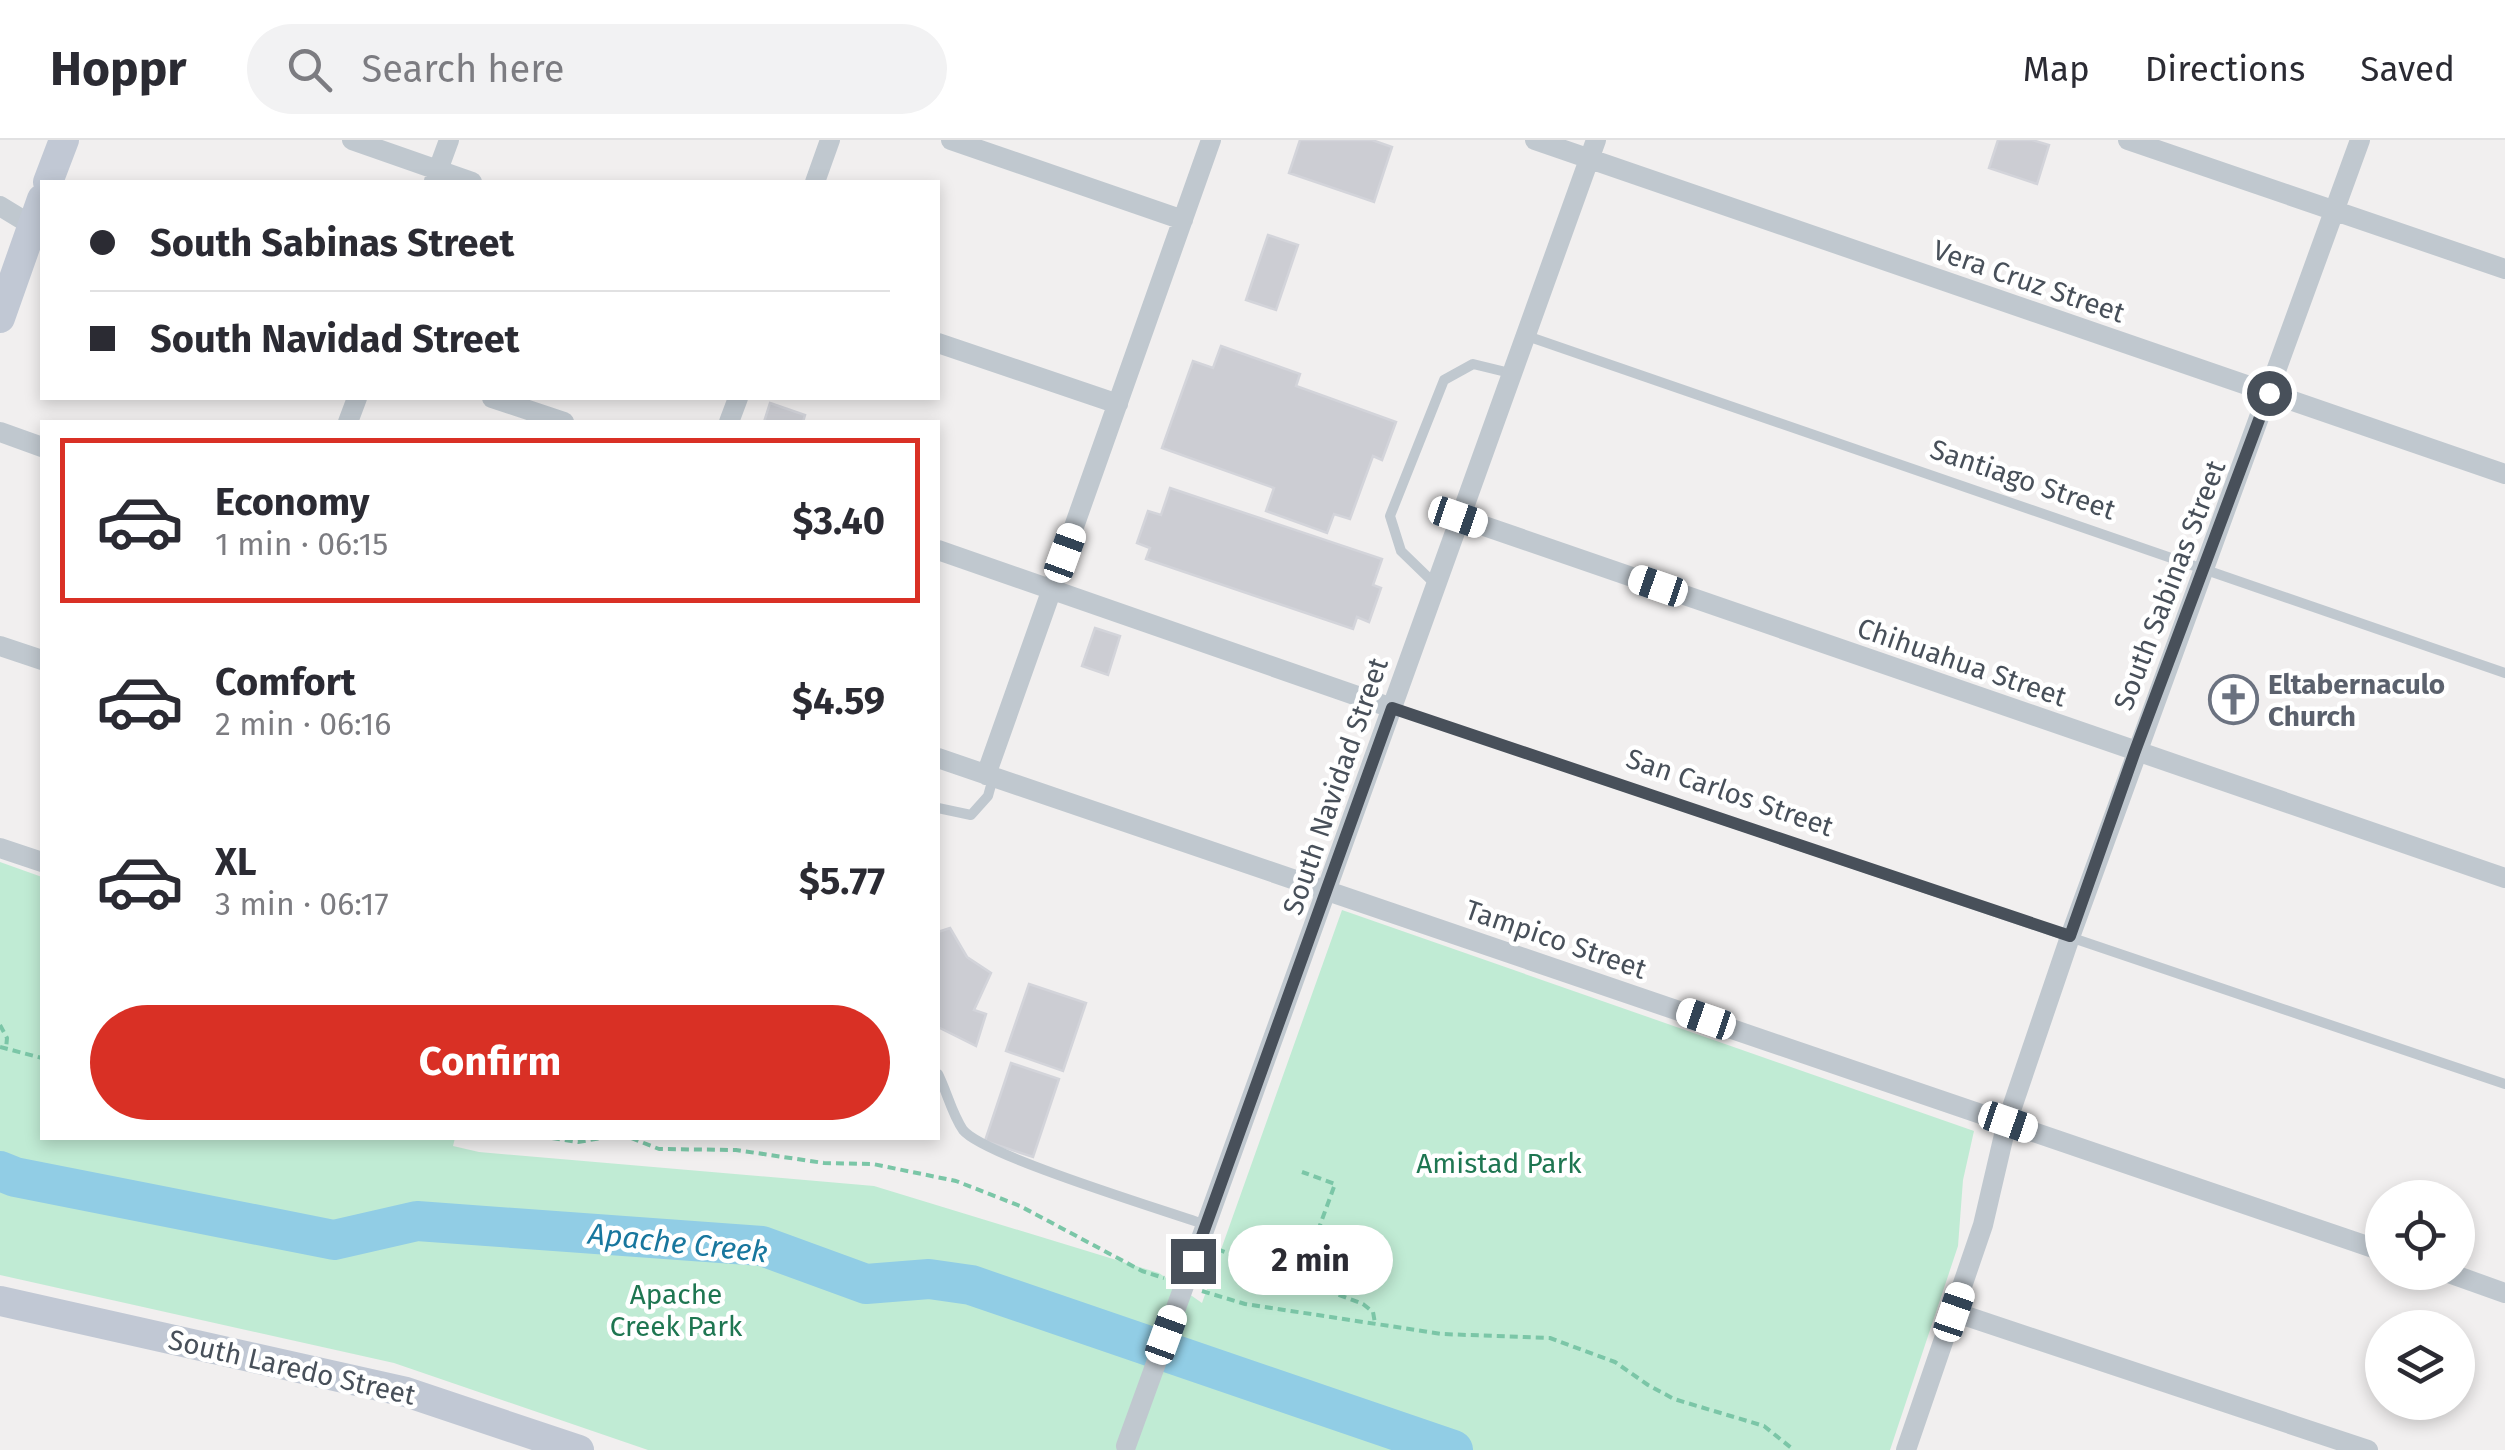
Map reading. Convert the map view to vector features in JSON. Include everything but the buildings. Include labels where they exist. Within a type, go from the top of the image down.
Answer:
[{"type":"main road","points":[[49,180],[64,140]]},
{"type":"main road","points":[[0,318],[39,219]]},
{"type":"main road","name":"South Laredo Street","points":[[0,1301],[406,1392],[579,1450]]},
{"type":"street","points":[[352,140],[436,176],[448,140]]},
{"type":"street","points":[[816,180],[830,140]]},
{"type":"street","points":[[950,140],[1183,220]]},
{"type":"street","points":[[990,776],[1211,140]]},
{"type":"street","name":"Vera Cruz Street","points":[[1535,140],[1593,150],[2505,474]]},
{"type":"street","points":[[2128,140],[2505,268]]},
{"type":"street","name":"South Sabinas Street","points":[[1906,1450],[1984,1226],[2008,1122],[2070,936],[2360,140]]},
{"type":"street","name":"South Navidad Street","points":[[1125,1448],[1593,150]]},
{"type":"street","points":[[0,206],[39,219]]},
{"type":"street","points":[[940,344],[1118,404]]},
{"type":"street","points":[[498,400],[558,420]]},
{"type":"street","points":[[0,432],[40,446]]},
{"type":"street","name":"Chihuahua Street","points":[[1458,517],[2505,878]]},
{"type":"street","name":"San Carlos Street","points":[[940,551],[1392,708]]},
{"type":"street","points":[[0,646],[40,659]]},
{"type":"street","name":"Tampico Street","points":[[940,759],[2365,1244]]},
{"type":"street","points":[[0,848],[40,861]]},
{"type":"street","points":[[2475,1282],[2505,1293]]},
{"type":"street","points":[[1954,1312],[2368,1450]]},
{"type":"lane","name":"Santiago Street","points":[[1524,334],[2505,673]]},
{"type":"lane","points":[[1435,584],[1401,551],[1390,516],[1444,380],[1473,364],[1510,373]]},
{"type":"lane","name":"San Carlos Street","points":[[1392,708],[2505,1084]]},
{"type":"lane","points":[[940,808],[971,815],[988,796],[990,776]]},
{"type":"lane","points":[[940,1078],[964,1132],[979,1142],[1206,1225]]},
{"type":"path","points":[[0,1025],[7,1038],[3,1048],[40,1057]]},
{"type":"path","points":[[636,1140],[659,1150],[736,1150],[824,1163],[873,1164],[956,1181],[1020,1206],[1142,1270],[1174,1281]]},
{"type":"path","points":[[1300,1280],[1335,1184],[1302,1172]]},
{"type":"path","points":[[1217,1249],[1364,1304],[1373,1312],[1375,1324]]},
{"type":"path","points":[[1190,1286],[1245,1304],[1442,1334],[1550,1338],[1615,1362],[1674,1399],[1764,1426],[1794,1450]]},
{"type":"green space","points":[[0,862],[40,876],[40,1140],[454,1140],[453,1146],[479,1152],[874,1186],[1159,1273],[1202,1303],[1342,910],[1974,1131],[1963,1180],[1958,1246],[1890,1450],[648,1450],[394,1363],[0,1275]]},
{"type":"waterway","name":"Apache Creek","points":[[0,1171],[334,1240],[417,1221],[762,1246],[866,1284],[929,1279],[971,1285],[1453,1450]]},
{"type":"place","name":"Eltabernaculo Church","points":[[2233,700]]},
{"type":"route","points":[[1193,1261],[1392,708],[2070,936],[2269,393]]},
{"type":"park label","name":"Amistad Park","points":[[1499,1163]]},
{"type":"park label","name":"Apache Creek Park","points":[[676,1310]]}]
